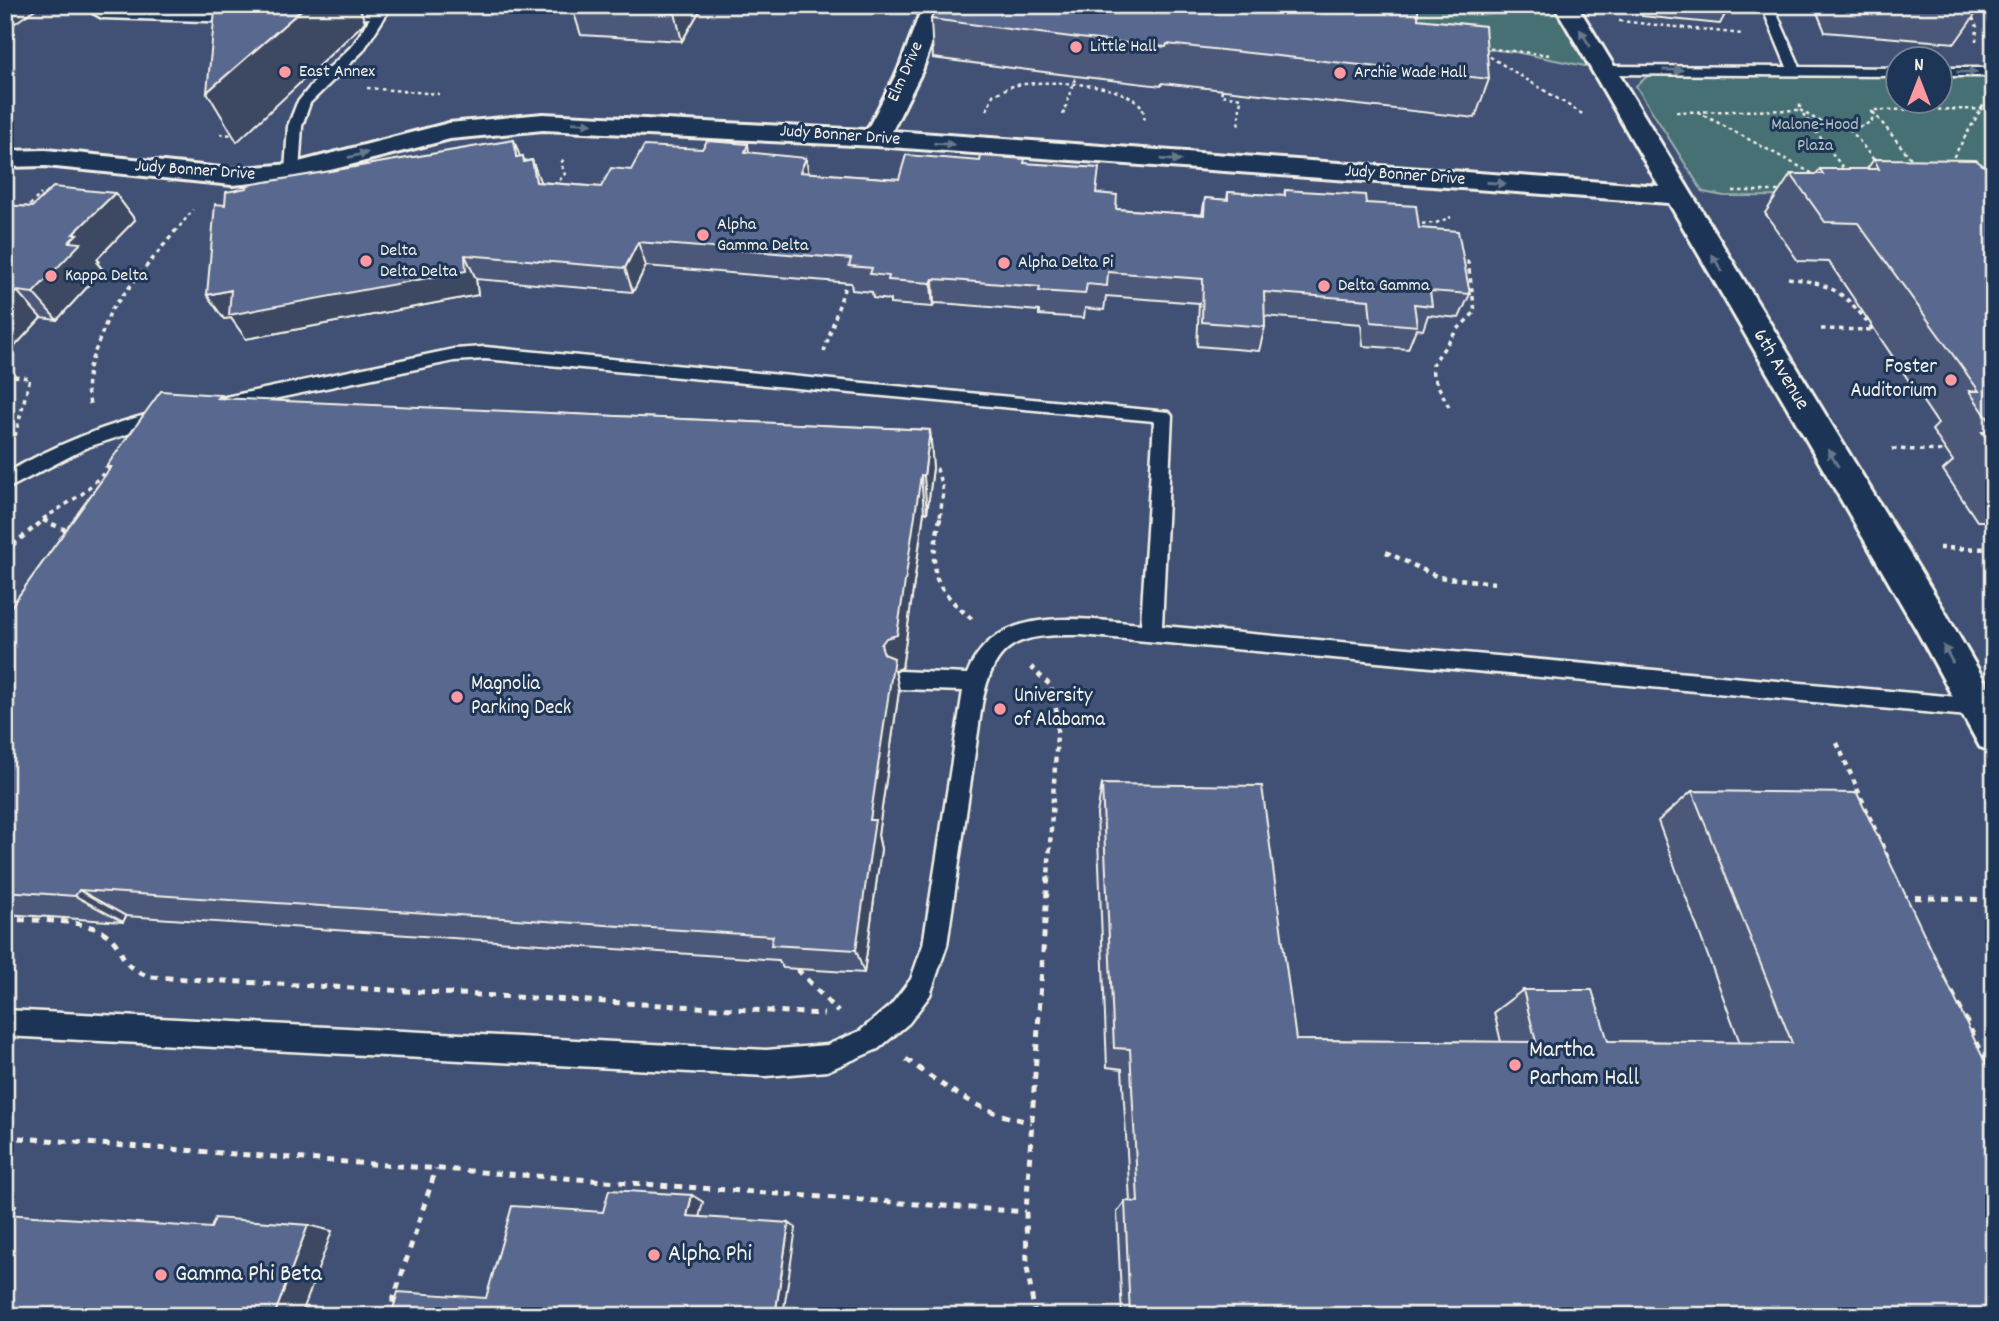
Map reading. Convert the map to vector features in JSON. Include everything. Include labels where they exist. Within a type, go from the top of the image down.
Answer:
[{"type":"street","name":"Elm Drive","points":[[876,138],[910,71],[934,5]]},
{"type":"street","name":"6th Avenue","points":[[1565,5],[1746,314],[1929,618],[1986,722]]},
{"type":"street","name":"Judy Bonner Drive","points":[[5,159],[46,158],[232,177],[292,172],[449,131],[543,122],[876,138],[1679,197]]},
{"type":"lane","points":[[85,5],[102,14],[261,18]]},
{"type":"lane","points":[[313,19],[383,10]]},
{"type":"lane","points":[[292,172],[296,124],[305,100],[352,55],[367,37],[383,10]]},
{"type":"lane","points":[[1771,14],[1795,71]]},
{"type":"lane","points":[[1605,70],[1884,72]]},
{"type":"lane","points":[[1954,72],[1994,72]]},
{"type":"lane","points":[[5,483],[67,447],[102,433],[454,355],[485,353],[1163,416],[1151,633]]},
{"type":"lane","points":[[5,1024],[766,1063],[827,1058],[869,1040],[900,1014],[920,986],[935,945],[976,683],[986,656],[1024,632],[1044,626],[1151,633],[1986,722]]},
{"type":"lane","points":[[900,680],[976,683]]},
{"type":"path","points":[[1971,5],[1994,5]]},
{"type":"path","points":[[1961,10],[1970,11]]},
{"type":"path","points":[[1964,15],[1973,16]]},
{"type":"path","points":[[1559,55],[1482,50],[1594,122]]},
{"type":"path","points":[[1061,119],[1076,76]]},
{"type":"path","points":[[986,114],[993,95],[1014,86],[1030,83],[1073,85],[1120,93],[1134,100],[1142,107],[1145,125]]},
{"type":"path","points":[[1233,87],[1223,86],[1222,95],[1241,98]]},
{"type":"path","points":[[1238,131],[1243,88]]},
{"type":"path","points":[[1946,170],[1987,99]]},
{"type":"path","points":[[1793,101],[1852,181]]},
{"type":"path","points":[[1865,102],[1916,164]]},
{"type":"path","points":[[1872,110],[1994,109]]},
{"type":"path","points":[[1800,110],[1819,122],[1850,129],[1866,126],[1872,121],[1872,110]]},
{"type":"path","points":[[1698,112],[1820,177]]},
{"type":"path","points":[[1850,129],[1882,170]]},
{"type":"path","points":[[550,187],[565,176],[561,163],[566,154]]},
{"type":"path","points":[[20,214],[50,186]]},
{"type":"path","points":[[1733,191],[1789,191]]},
{"type":"path","points":[[5,551],[42,519],[94,485],[105,473],[108,461],[102,433],[85,390],[85,375],[107,326],[111,310],[199,203]]},
{"type":"path","points":[[1405,223],[1436,223],[1450,218],[1455,210]]},
{"type":"path","points":[[1450,260],[1468,262],[1475,313],[1457,330],[1432,365],[1433,376],[1450,407]]},
{"type":"path","points":[[1788,278],[1833,286],[1848,294],[1874,330],[1821,329]]},
{"type":"path","points":[[5,375],[30,378],[15,438]]},
{"type":"path","points":[[1892,449],[1946,451]]},
{"type":"path","points":[[42,519],[74,534]]},
{"type":"path","points":[[1931,548],[1994,549]]},
{"type":"path","points":[[1386,552],[1438,577],[1496,583]]},
{"type":"path","points":[[1837,743],[1895,874]]},
{"type":"path","points":[[1900,886],[1911,909]]},
{"type":"path","points":[[1894,897],[1994,900]]},
{"type":"path","points":[[5,919],[88,925],[108,935],[132,971],[151,976],[841,1015],[797,969]]},
{"type":"path","points":[[1947,981],[1994,1077]]},
{"type":"path","points":[[873,1036],[979,1110],[1007,1119],[1031,1122]]},
{"type":"path","points":[[5,1137],[1026,1212]]},
{"type":"path","points":[[388,1316],[436,1169]]},
{"type":"shaded area","name":"University of Alabama","points":[[5,5],[1994,5],[1994,1316],[5,1316]]},
{"type":"green space","points":[[1067,5],[1565,5],[1605,70],[1515,52]]},
{"type":"green space","name":"Malone-Hood Plaza","points":[[1650,74],[1884,75],[1884,116],[1954,116],[1954,75],[1994,76],[1994,197],[1724,196],[1703,192],[1636,86]]},
{"type":"building","points":[[222,5],[307,5],[207,92],[215,11]]},
{"type":"building","points":[[680,5],[675,13],[572,7]]},
{"type":"building","points":[[937,5],[1271,5],[1347,13],[1348,5],[1418,7],[1418,19],[1485,26],[1489,79],[1167,44],[1166,47],[1079,38],[931,19]]},
{"type":"building","points":[[514,140],[516,157],[523,156],[524,162],[532,160],[536,182],[601,187],[611,168],[631,170],[644,146],[702,149],[707,141],[748,144],[745,152],[806,158],[800,172],[899,179],[906,155],[980,161],[981,156],[1025,159],[1024,163],[1099,168],[1096,193],[1117,195],[1116,209],[1204,215],[1205,198],[1228,200],[1228,192],[1285,196],[1285,190],[1365,195],[1366,203],[1416,206],[1419,228],[1458,231],[1470,294],[1430,291],[1432,306],[1414,304],[1417,326],[1371,322],[1369,300],[1264,292],[1265,327],[1202,322],[1203,279],[1108,272],[1107,286],[1087,284],[1085,294],[1039,291],[1040,287],[952,280],[933,279],[931,283],[888,280],[889,276],[870,274],[872,268],[849,266],[851,259],[638,242],[625,268],[465,255],[466,271],[229,315],[231,290],[207,295],[215,204],[225,205],[226,192],[247,188],[248,185]]},
{"type":"building","points":[[1874,159],[1976,160],[1989,170],[1994,170],[1994,427],[1969,391],[1979,391],[1858,223],[1825,222],[1791,174],[1823,174],[1820,169],[1879,169]]},
{"type":"building","points":[[53,187],[115,193],[73,234],[77,234],[69,242],[81,243],[33,293],[17,291],[5,303],[5,205],[32,207]]},
{"type":"building","name":"Magnolia Parking Deck","points":[[161,391],[221,395],[218,398],[930,430],[897,635],[886,638],[881,645],[884,654],[894,658],[870,820],[875,820],[856,950],[771,945],[773,936],[79,890],[75,896],[5,891],[5,615],[111,467],[106,467]]},
{"type":"building","points":[[1982,432],[1994,432],[1994,449]]},
{"type":"building","name":"Martha Parham Hall","points":[[1102,784],[1262,786],[1296,1040],[1536,1042],[1523,990],[1592,990],[1608,1041],[1792,1043],[1692,791],[1857,793],[1986,1064],[1994,1064],[1994,1316],[1130,1316],[1125,1201],[1138,1202],[1130,1049],[1114,1048]]},
{"type":"building","name":"Alpha Phi","points":[[609,1190],[692,1195],[687,1216],[789,1223],[775,1316],[391,1316],[398,1292],[486,1298],[512,1206],[603,1212]]},
{"type":"building","name":"Gamma Phi Beta","points":[[5,1214],[211,1228],[215,1218],[308,1225],[274,1316],[5,1316]]},
{"type":"place","name":"Little Hall","points":[[1076,47]]},
{"type":"place","name":"East Annex","points":[[285,72]]},
{"type":"place","name":"Archie Wade Hall","points":[[1340,73]]},
{"type":"place","name":"Alpha Gamma Delta","points":[[703,235]]},
{"type":"place","name":"Delta Delta Delta","points":[[366,261]]},
{"type":"place","name":"Alpha Delta Pi","points":[[1004,263]]},
{"type":"place","name":"Kappa Delta","points":[[51,276]]},
{"type":"place","name":"Delta Gamma","points":[[1324,286]]},
{"type":"place","name":"Foster Auditorium","points":[[1951,380]]},
{"type":"place","name":"Magnolia Parking Deck","points":[[457,697]]},
{"type":"place","name":"University of Alabama","points":[[1000,709]]},
{"type":"place","name":"Martha Parham Hall","points":[[1515,1065]]},
{"type":"place","name":"Alpha Phi","points":[[654,1255]]},
{"type":"place","name":"Gamma Phi Beta","points":[[161,1275]]}]
